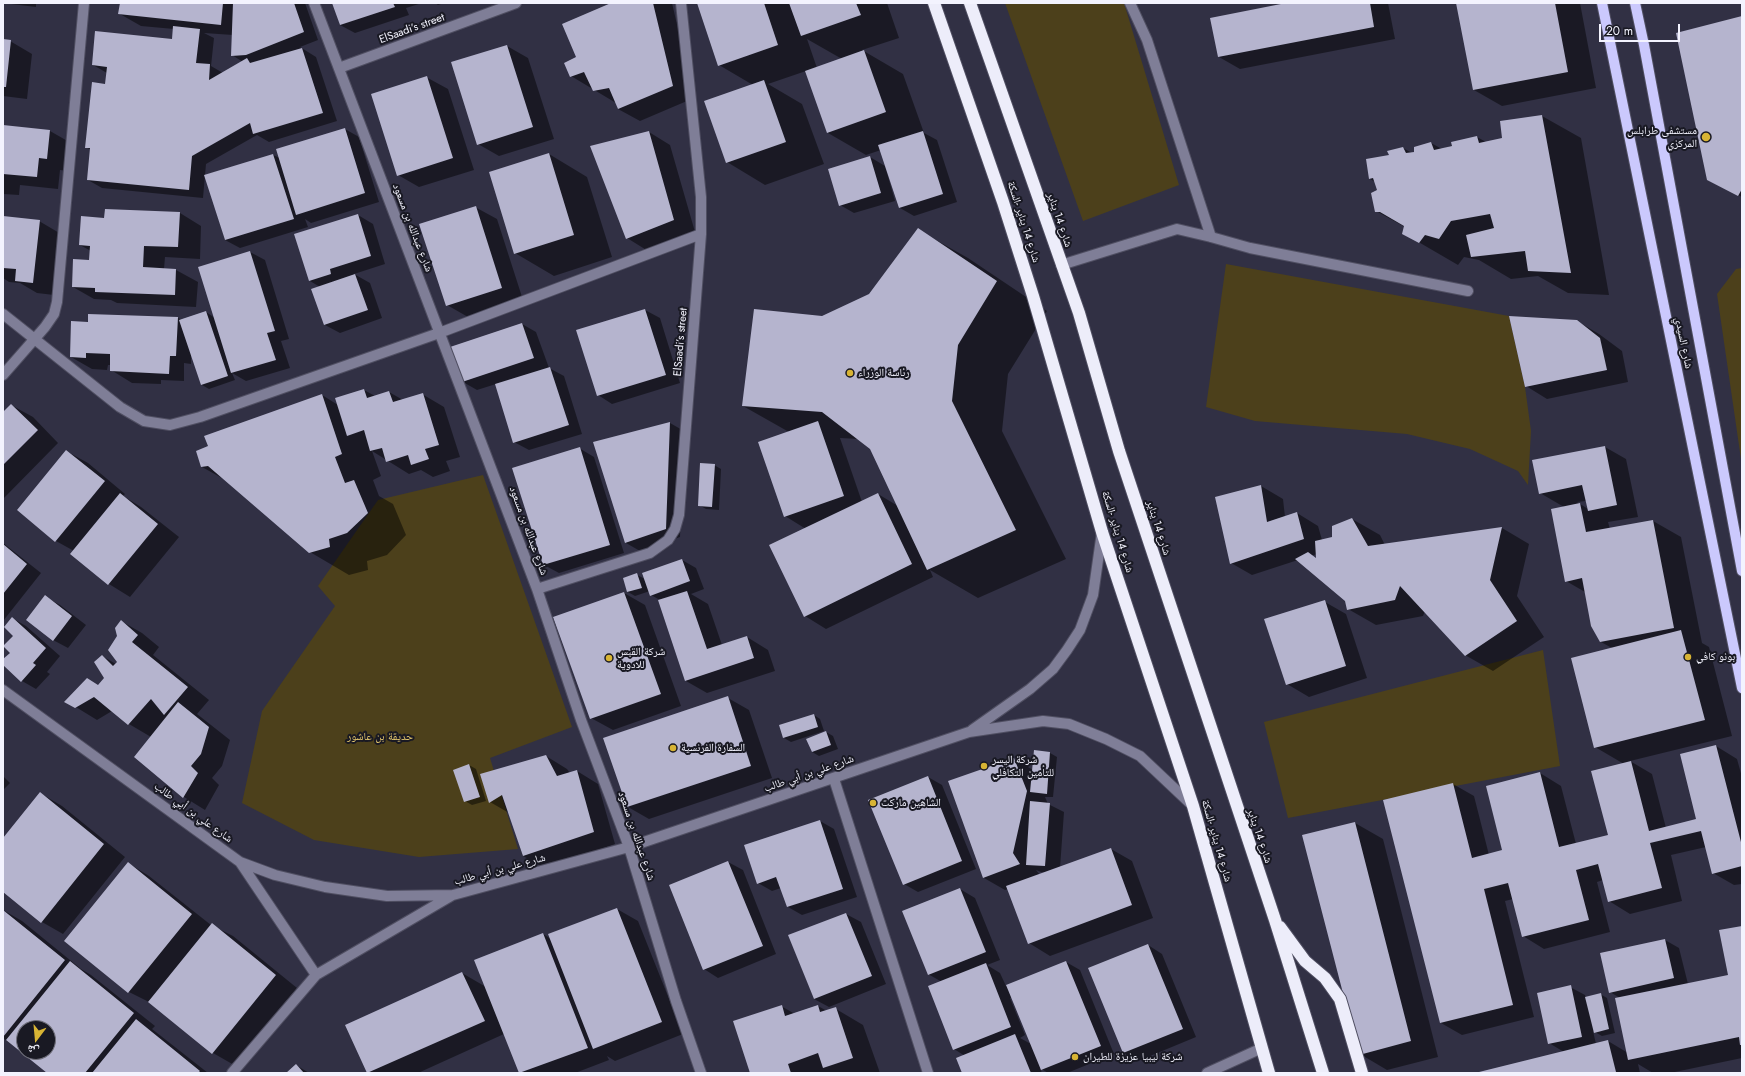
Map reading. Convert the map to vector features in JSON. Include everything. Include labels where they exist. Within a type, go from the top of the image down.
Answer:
[{"type":"highway","name":"شارع 14 يناير -السكة","points":[[934,3],[1010,224],[1102,532],[1193,806],[1269,1072]]},
{"type":"highway","name":"شارع 14 يناير","points":[[970,3],[1079,313],[1119,451],[1275,920],[1322,1068]]},
{"type":"highway","points":[[1275,920],[1305,960],[1325,978],[1340,999],[1362,1073]]},
{"type":"main road","name":"شارع السيدي","points":[[1602,3],[1742,688]]},
{"type":"main road","name":"شارع السيدي","points":[[1635,3],[1742,571]]},
{"type":"street","points":[[3,375],[54,314],[57,302],[84,3]]},
{"type":"street","name":"شارع عبدالله بن مسعود","points":[[314,3],[537,589],[581,720],[629,847],[676,1001],[701,1073]]},
{"type":"street","name":"ElSaadi’s street","points":[[339,68],[516,3]]},
{"type":"street","name":"ElSaadi’s street","points":[[537,589],[650,553],[668,540],[675,529],[679,515],[702,234],[701,197],[681,3]]},
{"type":"street","points":[[1130,3],[1147,40],[1211,237]]},
{"type":"street","points":[[1061,265],[1177,229],[1250,248],[1468,291]]},
{"type":"street","points":[[3,314],[120,407],[144,421],[170,425],[200,418],[439,332],[702,234]]},
{"type":"street","name":"شارع علي بن أبي طالب","points":[[969,732],[1030,689],[1053,669],[1067,650],[1080,630],[1093,595],[1102,532]]},
{"type":"street","name":"شارع علي بن أبي طالب","points":[[3,690],[240,862],[275,875],[333,888],[387,896],[453,895],[629,847],[834,779],[969,732],[1043,721],[1069,724],[1106,739],[1140,756],[1193,806]]},
{"type":"street","points":[[834,779],[928,1073]]},
{"type":"street","points":[[240,862],[316,975]]},
{"type":"street","points":[[232,1073],[316,975],[453,895]]},
{"type":"street","points":[[1207,1073],[1262,1048]]},
{"type":"green space","points":[[1005,3],[1124,3],[1179,185],[1083,221]]},
{"type":"green space","points":[[1226,264],[1509,316],[1525,387],[1531,431],[1528,485],[1518,471],[1470,449],[1407,434],[1255,421],[1206,407]]},
{"type":"green space","points":[[1742,268],[1742,466],[1717,294],[1736,269]]},
{"type":"green space","name":"حديقة بن عاشور","points":[[483,475],[572,727],[490,758],[518,849],[419,857],[314,840],[242,803],[262,711],[335,606],[318,586],[378,500]]},
{"type":"green space","points":[[1543,650],[1560,766],[1288,818],[1264,722]]},
{"type":"building","points":[[120,3],[223,3],[221,25],[118,14]]},
{"type":"building","points":[[233,3],[294,3],[304,32],[246,55],[231,56]]},
{"type":"building","points":[[332,3],[393,3],[395,7],[340,25]]},
{"type":"building","points":[[611,3],[653,3],[673,86],[618,109],[609,88],[593,91],[584,72],[570,77],[564,63],[576,57],[562,24]]},
{"type":"building","points":[[697,3],[764,3],[778,45],[718,66]]},
{"type":"building","points":[[789,3],[856,3],[861,15],[801,36]]},
{"type":"building","points":[[1286,3],[1370,3],[1374,27],[1218,57],[1210,18]]},
{"type":"building","points":[[1456,3],[1555,3],[1568,72],[1473,90]]},
{"type":"building","points":[[1742,16],[1742,189],[1738,196],[1707,180],[1676,33]]},
{"type":"building","points":[[173,26],[200,29],[196,63],[210,64],[209,80],[247,58],[250,63],[302,48],[323,113],[253,134],[250,123],[192,156],[189,190],[87,180],[90,148],[85,148],[92,82],[105,84],[107,67],[92,65],[95,31],[172,39]]},
{"type":"building","points":[[3,39],[11,40],[6,87],[3,87]]},
{"type":"building","points":[[507,45],[533,127],[477,145],[451,62]]},
{"type":"building","points":[[864,50],[886,112],[827,133],[805,71]]},
{"type":"building","points":[[427,76],[453,158],[397,176],[371,94]]},
{"type":"building","points":[[764,80],[786,142],[726,163],[704,101]]},
{"type":"building","points":[[1542,115],[1571,273],[1528,271],[1525,251],[1471,257],[1466,235],[1494,228],[1490,214],[1451,221],[1439,239],[1425,235],[1419,243],[1402,234],[1404,226],[1380,212],[1375,212],[1371,193],[1377,190],[1373,178],[1369,179],[1366,159],[1389,155],[1387,151],[1403,147],[1406,153],[1414,152],[1414,147],[1431,142],[1434,150],[1452,146],[1451,142],[1477,136],[1479,143],[1502,138],[1500,121]]},
{"type":"building","points":[[3,125],[50,130],[47,159],[39,158],[37,177],[3,174]]},
{"type":"building","points":[[345,128],[365,193],[296,215],[276,149]]},
{"type":"building","points":[[649,131],[674,220],[626,239],[590,146]]},
{"type":"building","points":[[923,131],[943,194],[899,208],[878,145]]},
{"type":"building","points":[[549,153],[574,235],[514,254],[489,172]]},
{"type":"building","points":[[273,154],[294,219],[225,240],[204,175]]},
{"type":"building","points":[[870,156],[881,193],[839,206],[828,169]]},
{"type":"building","points":[[476,206],[502,288],[446,306],[419,224]]},
{"type":"building","points":[[105,209],[180,212],[178,247],[144,246],[143,267],[176,269],[175,295],[95,292],[95,288],[72,287],[73,259],[89,260],[90,246],[79,245],[81,216],[104,218]]},
{"type":"building","points":[[358,214],[371,256],[330,269],[331,274],[309,281],[294,234]]},
{"type":"building","points":[[3,216],[40,220],[33,283],[15,281],[16,269],[3,268]]},
{"type":"building","name":"رئاسة الوزراء","points":[[918,228],[997,281],[958,345],[952,401],[1016,530],[927,570],[870,449],[822,412],[742,406],[754,309],[822,316],[869,294]]},
{"type":"building","points":[[250,251],[275,331],[267,333],[276,360],[231,373],[198,267]]},
{"type":"building","points":[[355,274],[368,310],[324,325],[311,289]]},
{"type":"building","points":[[645,309],[666,375],[597,396],[576,330]]},
{"type":"building","points":[[206,311],[228,376],[201,385],[179,320]]},
{"type":"building","points":[[88,314],[178,317],[176,356],[170,356],[169,374],[110,371],[110,354],[86,353],[86,358],[70,357],[71,321],[88,322]]},
{"type":"building","points":[[1509,316],[1577,320],[1600,338],[1607,370],[1525,387]]},
{"type":"building","points":[[522,323],[534,358],[462,382],[450,347]]},
{"type":"building","points":[[550,367],[569,425],[513,443],[495,384]]},
{"type":"building","points":[[364,389],[367,398],[389,391],[393,402],[423,393],[439,445],[425,449],[429,459],[411,465],[408,455],[386,462],[382,448],[370,451],[364,430],[347,436],[335,398]]},
{"type":"building","points":[[322,394],[342,454],[335,457],[345,483],[354,480],[368,513],[347,533],[329,539],[330,547],[309,553],[208,466],[201,467],[196,451],[208,446],[204,436]]},
{"type":"building","points":[[11,404],[38,430],[3,465],[3,412]]},
{"type":"building","points":[[818,421],[844,496],[784,517],[758,442]]},
{"type":"building","points":[[670,422],[666,529],[625,543],[593,442]]},
{"type":"building","points":[[1605,446],[1617,505],[1588,511],[1582,485],[1539,494],[1532,460]]},
{"type":"building","points":[[580,447],[610,545],[543,565],[512,468]]},
{"type":"building","points":[[66,450],[105,481],[55,542],[17,510]]},
{"type":"building","points":[[700,463],[715,464],[712,507],[698,506]]},
{"type":"building","points":[[1261,485],[1267,522],[1297,512],[1304,539],[1230,564],[1215,497]]},
{"type":"building","points":[[120,493],[158,524],[108,585],[70,554]]},
{"type":"building","points":[[878,493],[912,564],[804,617],[769,545]]},
{"type":"building","points":[[1580,503],[1586,532],[1653,520],[1674,628],[1600,642],[1591,626],[1582,578],[1565,582],[1551,509]]},
{"type":"building","points":[[1352,518],[1368,546],[1502,527],[1490,580],[1517,621],[1465,656],[1400,586],[1395,600],[1347,610],[1345,601],[1295,559],[1308,552],[1316,558],[1315,541],[1332,537],[1332,526]]},
{"type":"building","points":[[3,544],[27,564],[3,594]]},
{"type":"building","points":[[682,559],[690,581],[650,596],[642,573]]},
{"type":"building","points":[[637,573],[642,588],[627,592],[623,578]]},
{"type":"building","points":[[687,591],[707,649],[747,636],[754,658],[685,681],[658,600]]},
{"type":"building","points":[[624,592],[661,694],[590,719],[553,617]]},
{"type":"building","points":[[45,595],[72,616],[53,641],[26,620]]},
{"type":"building","points":[[1325,600],[1346,666],[1286,685],[1264,619]]},
{"type":"building","points":[[12,617],[46,648],[33,663],[36,665],[21,682],[3,665],[3,659],[10,653],[3,646],[13,636],[4,627]]},
{"type":"building","points":[[121,620],[138,635],[132,642],[188,687],[164,715],[151,699],[128,725],[94,697],[75,708],[64,702],[87,678],[98,685],[104,678],[94,662],[102,655],[113,666],[117,662],[108,650],[117,636],[115,628]]},
{"type":"building","points":[[1681,630],[1705,720],[1594,748],[1571,658]]},
{"type":"building","points":[[728,696],[751,766],[627,807],[603,738]]},
{"type":"building","points":[[178,702],[209,727],[201,754],[191,766],[198,773],[183,798],[134,757]]},
{"type":"building","points":[[814,714],[818,727],[783,738],[779,725]]},
{"type":"building","points":[[826,731],[831,745],[812,752],[806,739]]},
{"type":"building","points":[[1716,745],[1742,846],[1742,866],[1712,874],[1701,831],[1650,843],[1662,888],[1608,902],[1598,864],[1576,870],[1589,920],[1522,937],[1508,883],[1484,889],[1513,1005],[1440,1023],[1383,800],[1453,783],[1472,858],[1502,850],[1486,786],[1540,772],[1559,847],[1608,835],[1591,771],[1631,761],[1649,831],[1696,819],[1680,754]]},
{"type":"building","points":[[1034,750],[1050,752],[1047,794],[1030,792]]},
{"type":"building","points":[[546,755],[557,776],[577,770],[594,832],[523,856],[502,795],[489,803],[480,774]]},
{"type":"building","points":[[1014,758],[1027,791],[1013,853],[1020,864],[983,878],[948,781]]},
{"type":"building","points":[[469,764],[480,797],[464,802],[453,770]]},
{"type":"building","points":[[928,776],[962,861],[903,885],[868,800]]},
{"type":"building","points":[[40,792],[104,844],[41,923],[3,892],[3,838]]},
{"type":"building","points":[[1030,801],[1050,803],[1045,866],[1026,865]]},
{"type":"building","points":[[820,820],[843,889],[787,907],[776,877],[757,884],[744,845]]},
{"type":"building","points":[[1355,822],[1411,1041],[1359,1055],[1302,835]]},
{"type":"building","points":[[1111,848],[1132,905],[1028,944],[1006,886]]},
{"type":"building","points":[[728,861],[763,946],[703,970],[669,885]]},
{"type":"building","points":[[128,862],[192,914],[128,993],[64,941]]},
{"type":"building","points":[[960,888],[986,952],[928,975],[902,911]]},
{"type":"building","points":[[617,908],[662,1022],[593,1049],[548,934]]},
{"type":"building","points":[[3,910],[65,960],[3,1037]]},
{"type":"building","points":[[846,913],[872,976],[814,999],[788,935]]},
{"type":"building","points":[[212,923],[276,975],[212,1054],[148,1002]]},
{"type":"building","points":[[1742,926],[1742,1045],[1740,1045],[1739,1037],[1628,1060],[1615,998],[1728,975],[1719,930]]},
{"type":"building","points":[[543,933],[588,1048],[519,1073],[474,960]]},
{"type":"building","points":[[1665,939],[1674,978],[1609,993],[1600,953]]},
{"type":"building","points":[[1148,944],[1183,1029],[1123,1053],[1088,968]]},
{"type":"building","points":[[70,961],[134,1013],[85,1073],[47,1073],[31,1060],[56,1060],[56,1020],[22,1020]]},
{"type":"building","points":[[1066,961],[1101,1046],[1041,1070],[1006,985]]},
{"type":"building","points":[[986,963],[1011,1027],[953,1050],[928,986]]},
{"type":"building","points":[[462,972],[485,1021],[367,1073],[345,1025]]},
{"type":"building","points":[[1571,985],[1582,1037],[1548,1044],[1537,993]]},
{"type":"building","points":[[1601,993],[1609,1029],[1594,1033],[1585,997]]},
{"type":"building","points":[[782,1005],[785,1016],[818,1005],[820,1012],[836,1007],[853,1058],[823,1068],[818,1053],[788,1064],[791,1073],[750,1073],[733,1021]]},
{"type":"building","points":[[136,1019],[200,1071],[198,1073],[92,1073]]},
{"type":"building","points":[[16,1028],[16,1048],[6,1040]]},
{"type":"building","points":[[1015,1034],[1031,1073],[962,1073],[956,1058]]},
{"type":"building","points":[[1608,1040],[1616,1072],[1479,1073],[1479,1072]]},
{"type":"building","points":[[296,1064],[304,1073],[286,1073]]},
{"type":"place","name":"مستشفى طرابلس المركزي","points":[[1706,137]]},
{"type":"place","name":"رئاسة الوزراء","points":[[850,373]]},
{"type":"place","name":"بونو كافي","points":[[1688,657]]},
{"type":"place","name":"شركة القبس للادوية","points":[[609,658]]},
{"type":"place","name":"السفارة الفرنسية","points":[[673,748]]},
{"type":"place","name":"شركة اليسر للتأمين التكافلي","points":[[984,766]]},
{"type":"place","name":"الشاهين ماركت","points":[[873,803]]},
{"type":"place","name":"شركة ليبيا عزيزة للطيران","points":[[1075,1057]]}]
